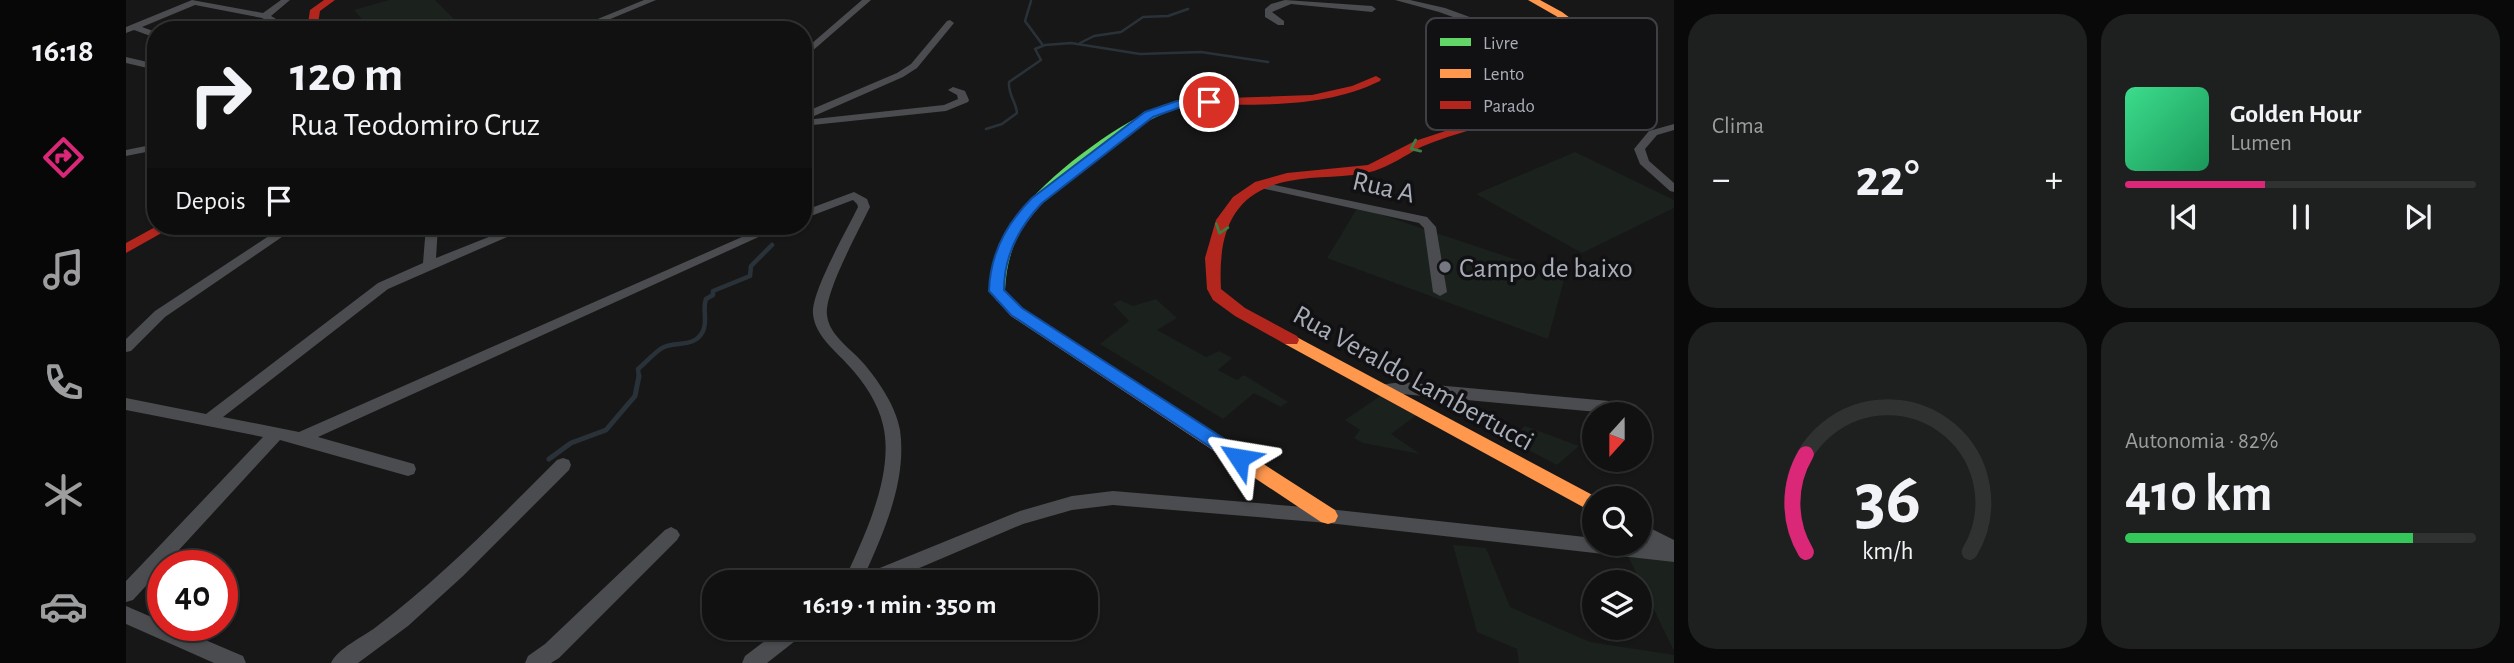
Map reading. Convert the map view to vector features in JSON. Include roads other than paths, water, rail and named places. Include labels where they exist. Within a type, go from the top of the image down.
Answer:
[{"type":"street","points":[[265,16],[286,0]]},
{"type":"street","points":[[314,21],[315,10],[330,0]]},
{"type":"street","points":[[598,21],[652,0]]},
{"type":"street","points":[[812,48],[867,0]]},
{"type":"street","points":[[1318,0],[1332,0]]},
{"type":"street","points":[[1399,0],[1442,10]]},
{"type":"street","points":[[1409,0],[1464,18]]},
{"type":"street","points":[[1533,0],[1564,18]]},
{"type":"street","points":[[1281,23],[1268,15],[1268,11],[1292,1],[1372,9]]},
{"type":"street","points":[[149,21],[194,2],[265,16],[274,21]]},
{"type":"street","points":[[130,29],[147,22]]},
{"type":"street","points":[[812,113],[900,75],[914,65],[950,23]]},
{"type":"street","points":[[126,60],[147,65]]},
{"type":"street","points":[[1328,516],[1016,312],[997,291],[997,276],[1005,248],[1021,217],[1037,201],[1149,114],[1177,105],[1286,101],[1359,90],[1377,79]]},
{"type":"street","points":[[812,122],[946,108],[964,100],[961,93],[953,90]]},
{"type":"street","points":[[1674,127],[1653,133],[1639,149],[1644,162],[1674,189]]},
{"type":"street","points":[[1260,185],[1287,177],[1371,168],[1419,144],[1460,130]]},
{"type":"street","points":[[126,153],[147,148]]},
{"type":"street","name":"Rua Veraldo Lambertucci","points":[[1260,185],[1238,200],[1223,220],[1212,258],[1214,289],[1219,296],[1240,312],[1582,498]]},
{"type":"street","name":"Rua A","points":[[1260,185],[1423,220],[1430,227],[1440,292]]},
{"type":"street","points":[[812,212],[854,196],[860,198],[864,207],[822,297],[819,310],[822,324],[858,366],[880,399],[892,429],[891,474],[867,552],[858,570]]},
{"type":"street","points":[[126,249],[151,235]]},
{"type":"street","points":[[126,347],[160,314],[278,235]]},
{"type":"street","points":[[429,264],[431,235]]},
{"type":"street","points":[[207,421],[366,297],[429,264],[503,235]]},
{"type":"street","points":[[300,439],[757,235]]},
{"type":"street","points":[[1384,389],[1402,388],[1582,405]]},
{"type":"street","points":[[126,404],[300,439],[408,469]]},
{"type":"street","points":[[126,594],[275,435]]},
{"type":"street","points":[[341,663],[377,639],[428,598],[563,466]]},
{"type":"street","points":[[894,570],[1020,518],[1072,503],[1113,498],[1328,516],[1674,551]]},
{"type":"street","points":[[535,663],[569,635],[671,535]]},
{"type":"street","points":[[1652,537],[1674,551]]},
{"type":"street","points":[[126,615],[236,663]]},
{"type":"street","points":[[752,663],[782,640]]},
{"type":"waterway","points":[[1031,1],[1025,21],[1042,44]]},
{"type":"waterway","points":[[1080,43],[1094,36],[1121,32],[1143,17],[1168,16],[1188,9]]},
{"type":"waterway","points":[[986,129],[1002,124],[1017,113],[1009,82],[1041,60],[1035,49],[1045,45],[1071,43],[1140,54],[1201,52],[1268,62]]},
{"type":"waterway","points":[[639,377],[638,369],[661,349],[691,342],[700,336],[704,327],[706,299],[713,295],[713,291],[750,276],[751,266],[772,245]]},
{"type":"waterway","points":[[549,459],[571,443],[606,430],[635,396],[639,377]]},
{"type":"place","name":"Campo de baixo","points":[[1445,267]]}]
